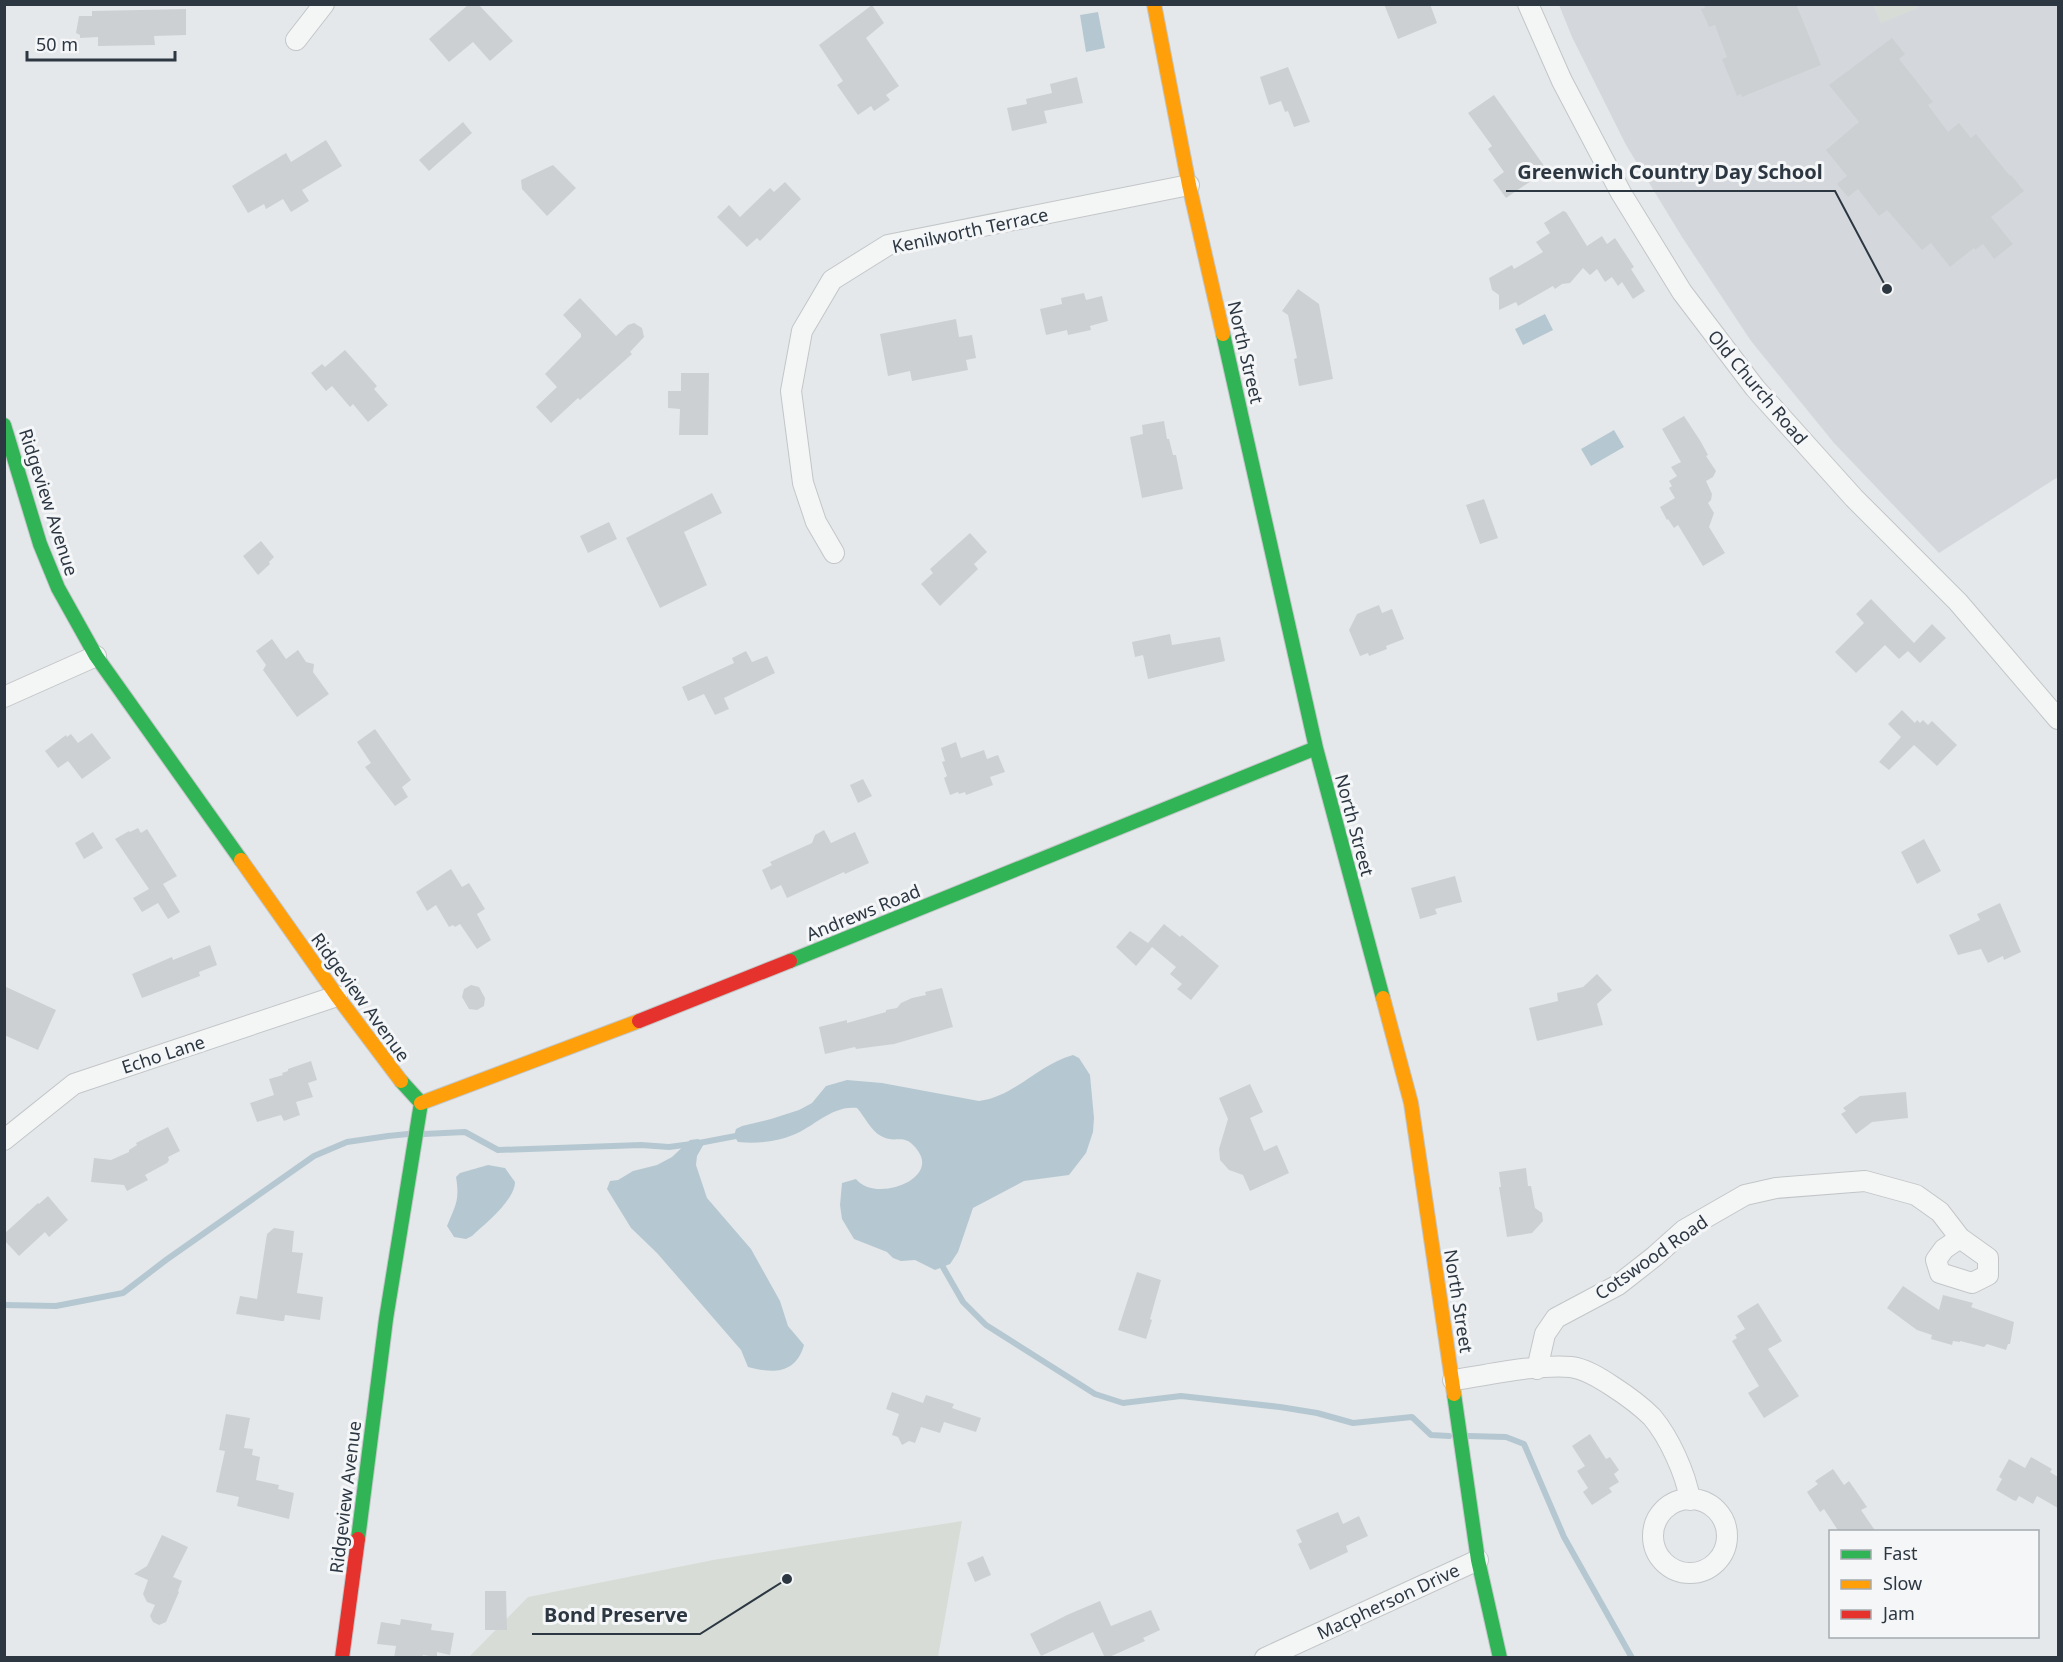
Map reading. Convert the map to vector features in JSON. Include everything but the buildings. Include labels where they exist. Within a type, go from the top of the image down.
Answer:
[{"type":"street","points":[[296,40],[324,4]]},
{"type":"street","name":"North Street","points":[[1154,4],[1190,185],[1316,748],[1411,1103],[1478,1560],[1500,1658]]},
{"type":"street","name":"Old Church Road","points":[[1528,4],[1562,81],[1621,193],[1682,292],[1770,405],[1854,498],[1958,602],[2058,719]]},
{"type":"street","name":"Kenilworth Terrace","points":[[834,554],[816,522],[803,483],[791,392],[802,331],[832,280],[888,245],[1190,185]]},
{"type":"street","name":"Ridgeview Avenue","points":[[4,425],[40,544],[53,577],[96,656],[392,1071],[421,1103],[386,1319],[342,1658]]},
{"type":"street","points":[[4,697],[96,656]]},
{"type":"street","name":"Andrews Road","points":[[421,1103],[671,1009],[1316,748]]},
{"type":"street","name":"Echo Lane","points":[[4,1140],[74,1084],[338,996]]},
{"type":"street","name":"Cotswood Road","points":[[1537,1369],[1545,1334],[1556,1318],[1618,1285],[1684,1230],[1745,1195],[1776,1188],[1865,1181],[1916,1195],[1940,1212],[1960,1238]]},
{"type":"street","points":[[1453,1380],[1562,1367],[1581,1370],[1602,1379],[1640,1406],[1653,1419],[1665,1437],[1685,1477],[1690,1500]]},
{"type":"street","name":"Macpherson Drive","points":[[1265,1658],[1478,1560]]},
{"type":"shaded area","points":[[1559,5],[2058,5],[2058,477],[1939,553],[1834,443],[1751,341],[1682,237],[1626,145],[1572,37]]},
{"type":"shaded area","points":[[1873,5],[1917,5],[1918,8],[1881,23]]},
{"type":"shaded area","points":[[962,1521],[938,1657],[468,1658],[528,1597],[713,1560]]},
{"type":"water","points":[[1098,12],[1105,48],[1086,52],[1080,15]]},
{"type":"water","points":[[1545,314],[1553,330],[1523,345],[1515,329]]},
{"type":"water","points":[[1614,430],[1624,447],[1591,466],[1581,449]]},
{"type":"water","points":[[1073,1055],[1079,1058],[1090,1075],[1094,1118],[1093,1132],[1086,1153],[1069,1175],[1024,1181],[973,1208],[958,1252],[950,1264],[935,1270],[915,1260],[901,1261],[893,1258],[887,1252],[854,1239],[842,1219],[840,1205],[842,1183],[856,1179],[865,1186],[877,1189],[890,1188],[913,1179],[920,1171],[922,1162],[918,1151],[908,1141],[886,1138],[877,1134],[857,1108],[831,1113],[801,1131],[780,1139],[745,1143],[738,1142],[734,1136],[736,1129],[742,1126],[799,1110],[812,1103],[826,1086],[847,1080],[882,1083],[979,1101],[1004,1093],[1049,1065]]},
{"type":"water","points":[[698,1139],[705,1142],[697,1156],[696,1165],[707,1198],[751,1249],[780,1301],[788,1326],[804,1345],[800,1355],[789,1367],[766,1371],[748,1367],[741,1350],[657,1253],[631,1228],[607,1189],[610,1181],[618,1180],[633,1171],[657,1165],[672,1157],[690,1140]]},
{"type":"water","points":[[488,1165],[505,1168],[515,1182],[514,1189],[505,1204],[472,1236],[466,1239],[454,1237],[447,1226],[457,1198],[456,1177],[460,1173]]},
{"type":"waterway","points":[[424,1134],[465,1132],[498,1150],[641,1145],[669,1147],[741,1135]]},
{"type":"waterway","points":[[4,1305],[56,1306],[123,1293],[314,1156],[347,1142],[408,1134]]},
{"type":"waterway","points":[[940,1262],[963,1302],[986,1325],[1095,1394],[1123,1403],[1181,1396],[1280,1407],[1317,1413],[1353,1423],[1412,1417],[1431,1435],[1449,1436]]},
{"type":"waterway","points":[[1469,1436],[1506,1437],[1524,1444],[1564,1537],[1632,1658]]},
{"type":"traffic: fast","points":[[1223,334],[1316,748],[1383,998]]},
{"type":"traffic: fast","points":[[4,425],[40,544],[58,588],[96,656],[241,860]]},
{"type":"traffic: fast","points":[[790,961],[1316,748]]},
{"type":"traffic: fast","points":[[358,1539],[386,1319],[421,1103],[401,1081]]},
{"type":"traffic: fast","points":[[1454,1394],[1478,1560],[1500,1658]]},
{"type":"traffic: slow","points":[[1154,4],[1189,185],[1223,334]]},
{"type":"traffic: slow","points":[[241,860],[337,996],[401,1081]]},
{"type":"traffic: slow","points":[[1383,998],[1411,1103],[1454,1394]]},
{"type":"traffic: slow","points":[[421,1103],[639,1021]]},
{"type":"traffic: jam","points":[[639,1021],[790,961]]},
{"type":"traffic: jam","points":[[342,1658],[358,1539]]},
{"type":"place","name":"Greenwich Country Day School","points":[[1887,289]]},
{"type":"place","name":"Bond Preserve","points":[[787,1579]]}]
